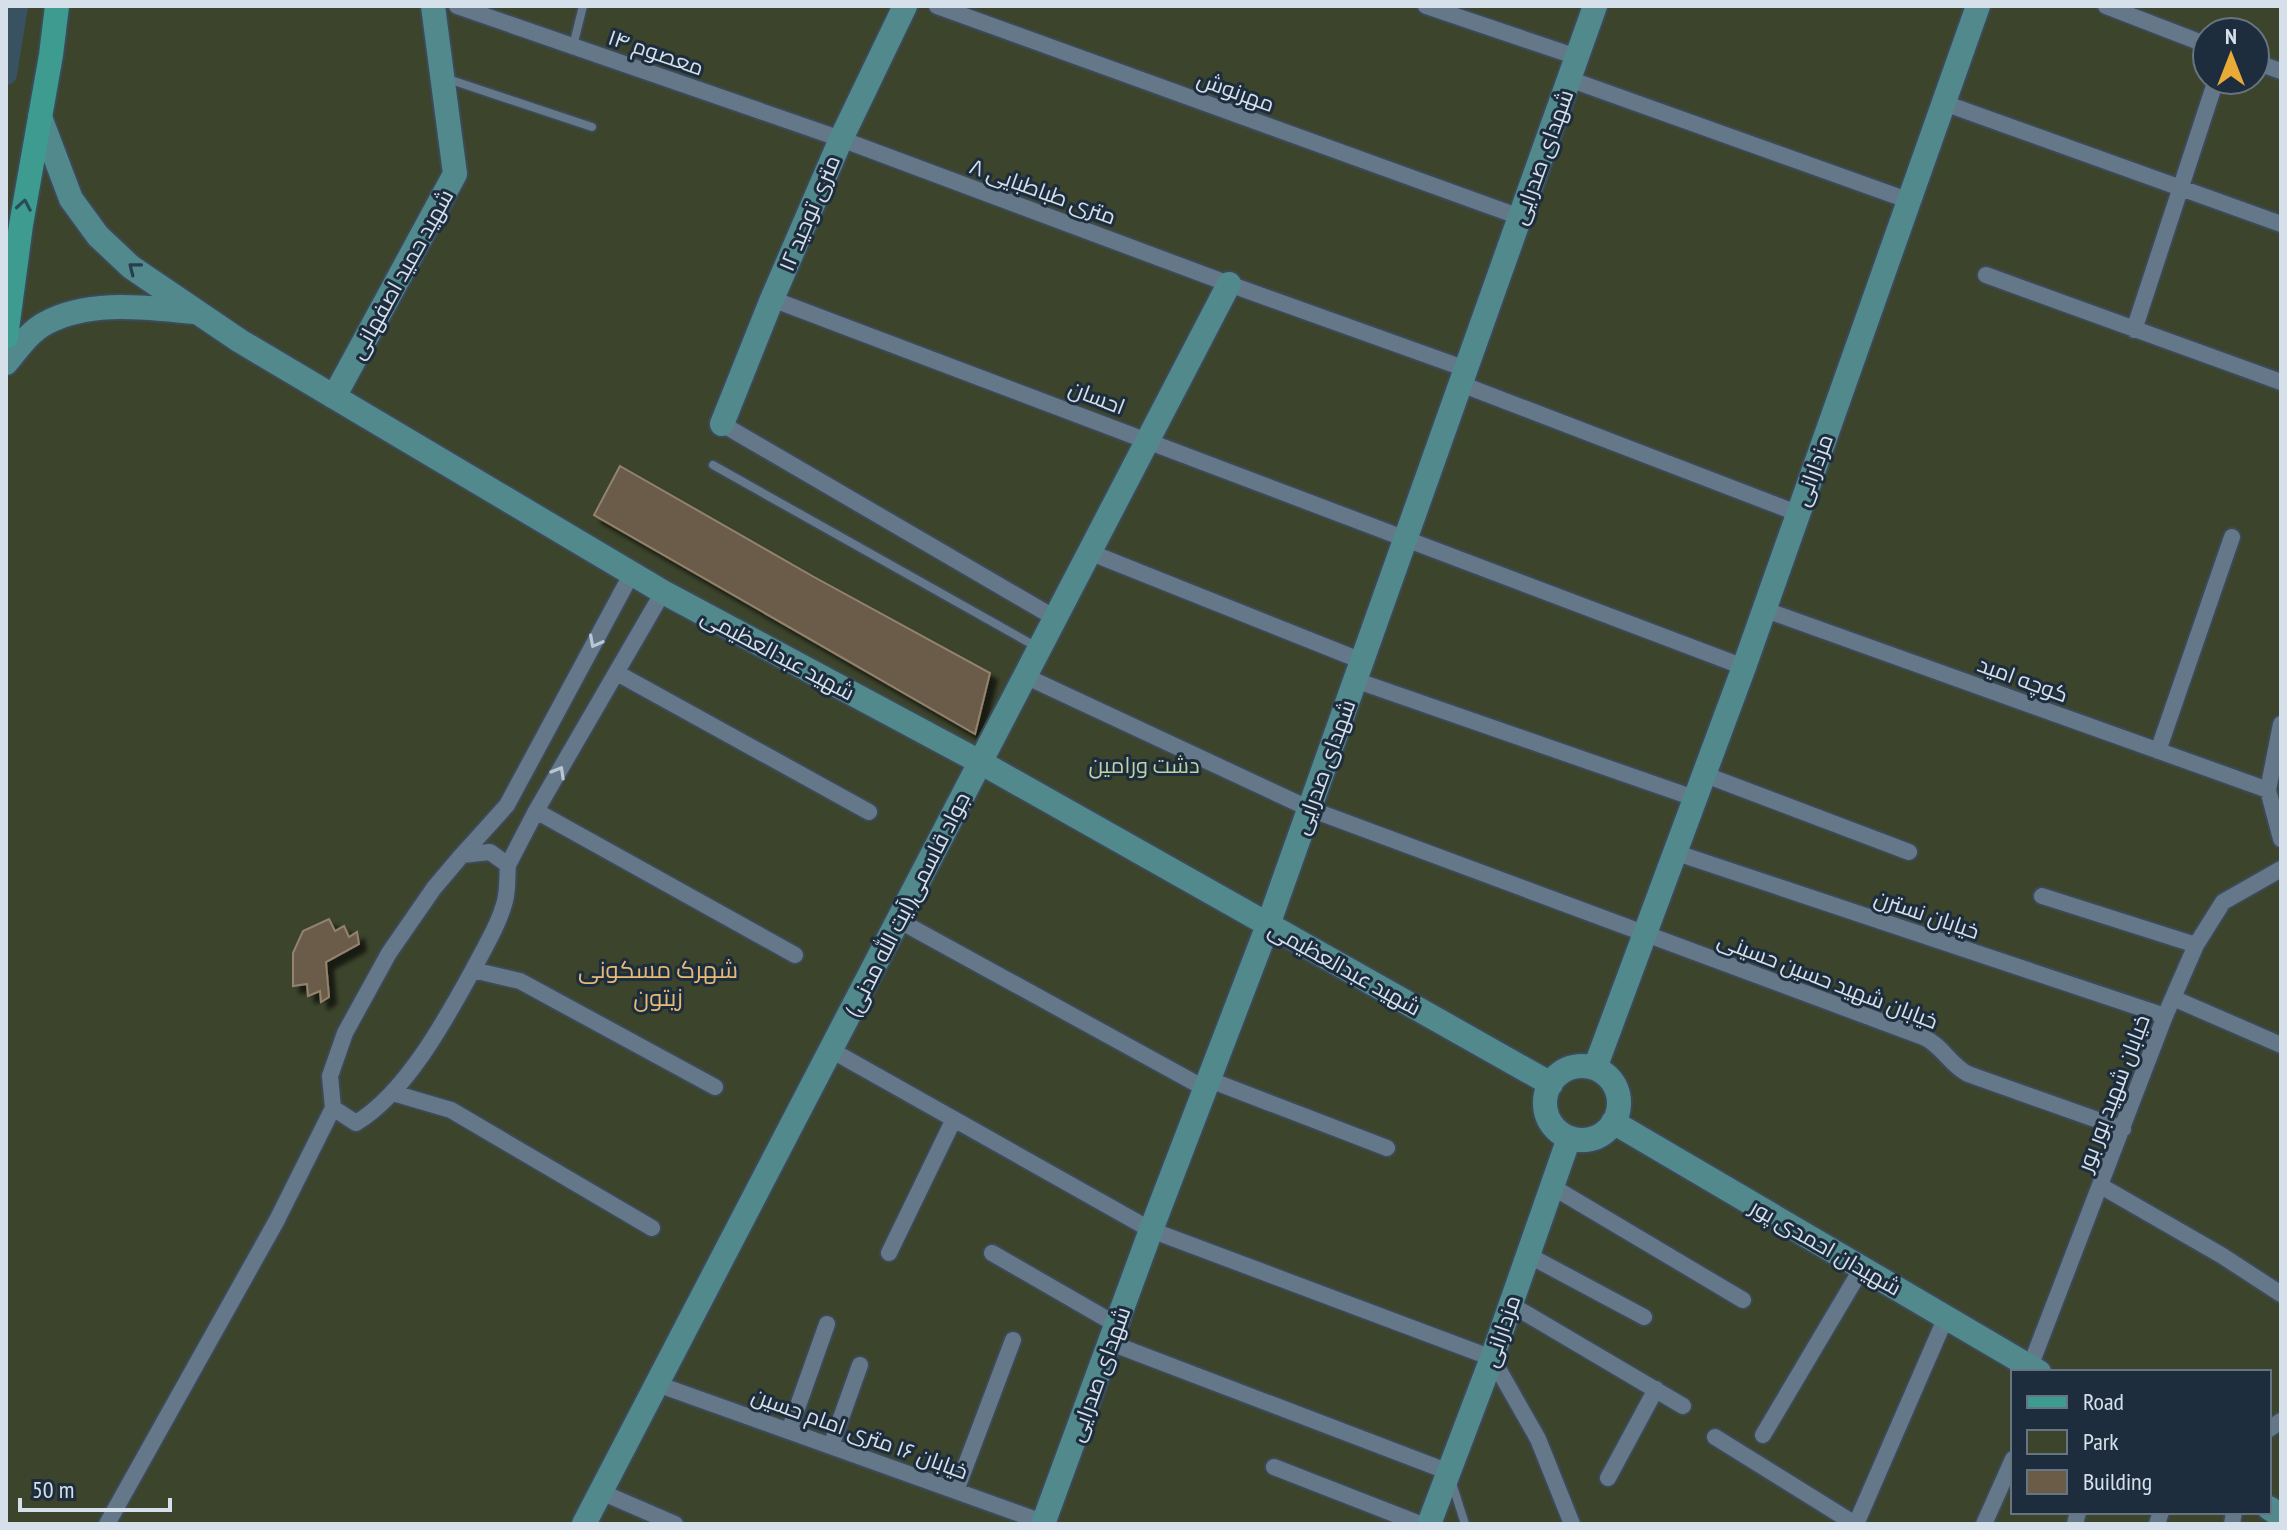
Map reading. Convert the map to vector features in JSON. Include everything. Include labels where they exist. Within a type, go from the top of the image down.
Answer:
[{"type":"main road","points":[[6,337],[57,6]]},
{"type":"street","name":"شهید حمید اصفهانی","points":[[334,397],[455,174],[433,6]]},
{"type":"street","name":"۱۴ معصوم","points":[[457,6],[841,139]]},
{"type":"street","name":"۱۲ متری توحید","points":[[722,424],[841,139],[905,6]]},
{"type":"street","name":"مهرنوش","points":[[937,6],[1520,217]]},
{"type":"street","points":[[1426,6],[1573,68],[1910,201]]},
{"type":"street","name":"مزدارانی","points":[[1595,1068],[1744,667],[1978,6]]},
{"type":"street","points":[[2106,6],[2191,39]]},
{"type":"street","name":"شهدای صدرایی","points":[[1045,1523],[1151,1230],[1310,809],[1592,8]]},
{"type":"street","points":[[2134,330],[2211,96]]},
{"type":"street","points":[[1944,103],[2281,224]]},
{"type":"street","name":"شهید عبدالعظیمی","points":[[40,117],[71,199],[98,236],[131,267],[240,341],[663,592],[980,762],[1551,1084]]},
{"type":"street","name":"۸ متری طباطبایی","points":[[841,139],[1229,284],[1797,513]]},
{"type":"street","points":[[1986,275],[2281,382]]},
{"type":"street","name":"جواد قاسمی(آیت الله مدنی)","points":[[584,1524],[1229,284]]},
{"type":"street","name":"احسان","points":[[772,299],[1744,667]]},
{"type":"street","points":[[6,363],[44,323],[82,310],[125,307],[198,312]]},
{"type":"street","points":[[722,424],[1055,618]]},
{"type":"street","points":[[2158,751],[2232,537]]},
{"type":"street","points":[[1089,552],[1359,671],[1694,798]]},
{"type":"street","points":[[107,1524],[277,1220],[333,1108],[330,1076],[345,1033],[389,953],[434,888],[507,805],[632,573]]},
{"type":"street","points":[[333,1108],[356,1123],[370,1115],[393,1093],[445,1022],[488,941],[505,901],[508,865],[663,592]]},
{"type":"street","name":"کوچه امید","points":[[1763,609],[2268,790]]},
{"type":"street","points":[[617,673],[869,812]]},
{"type":"street","name":"خیابان شهید حسین حسینی","points":[[1025,676],[1310,809],[1923,1037],[1938,1046],[1955,1066],[1968,1074],[2123,1129]]},
{"type":"street","points":[[2281,724],[2268,790],[2281,839]]},
{"type":"street","points":[[1703,774],[1909,852]]},
{"type":"street","points":[[536,811],[795,955]]},
{"type":"street","points":[[462,855],[490,852],[508,865]]},
{"type":"street","name":"خیابان نسترن","points":[[1674,852],[2165,1016]]},
{"type":"street","name":"خیابان شهید بور بور","points":[[2034,1370],[2165,1016],[2196,945],[2223,902],[2281,869]]},
{"type":"street","points":[[2042,896],[2196,945]]},
{"type":"street","points":[[898,920],[1208,1085],[1387,1148]]},
{"type":"street","points":[[473,970],[520,981],[715,1087]]},
{"type":"street","points":[[2173,998],[2281,1045]]},
{"type":"street","points":[[831,1050],[1151,1230],[1492,1358],[1538,1439],[1572,1524]]},
{"type":"street","points":[[1580,1066],[1595,1068],[1616,1087],[1619,1101],[1617,1116],[1610,1128],[1598,1136],[1584,1140],[1569,1138],[1557,1130],[1548,1118],[1545,1104],[1547,1090],[1566,1069],[1580,1066]]},
{"type":"street","points":[[393,1093],[451,1110],[652,1228]]},
{"type":"street","points":[[889,1253],[954,1119]]},
{"type":"street","name":"شهیدان احمدی پور","points":[[1613,1122],[2034,1370]]},
{"type":"street","name":"مزدارانی","points":[[1429,1524],[1492,1358],[1569,1138]]},
{"type":"street","points":[[1551,1186],[1743,1300]]},
{"type":"street","points":[[2101,1186],[2221,1255],[2281,1294]]},
{"type":"street","points":[[992,1253],[1114,1334],[1449,1472]]},
{"type":"street","points":[[1528,1255],[1644,1317]]},
{"type":"street","points":[[1763,1435],[1862,1268]]},
{"type":"street","points":[[1510,1304],[1683,1406]]},
{"type":"street","points":[[1715,1437],[1856,1524],[1946,1317]]},
{"type":"street","points":[[789,1431],[827,1324]]},
{"type":"street","points":[[956,1491],[1013,1340]]},
{"type":"street","points":[[831,1446],[860,1365]]},
{"type":"street","name":"خیابان ۱۶ متری امام حسین","points":[[657,1384],[1045,1523]]},
{"type":"street","points":[[1608,1478],[1656,1389]]},
{"type":"street","points":[[1984,1524],[2011,1463]]},
{"type":"street","points":[[1274,1467],[1420,1524]]},
{"type":"street","points":[[601,1492],[675,1524]]},
{"type":"lane","points":[[573,46],[583,6]]},
{"type":"lane","points":[[443,77],[592,127]]},
{"type":"lane","points":[[713,465],[1039,649]]},
{"type":"lane","points":[[1449,1472],[1465,1524]]},
{"type":"green space","name":"دشت ورامین","points":[[6,6],[2281,6],[2281,1524],[6,1524]]},
{"type":"building","points":[[620,466],[990,673],[975,734],[594,515]]},
{"type":"building","points":[[329,919],[335,931],[344,926],[349,937],[357,932],[359,944],[326,962],[329,997],[321,1002],[320,991],[308,996],[307,984],[293,986],[293,953],[303,931]]},
{"type":"waterway","points":[[6,74],[17,6]]},
{"type":"district","name":"شهرک مسکونی زیتون","points":[[658,984]]}]
